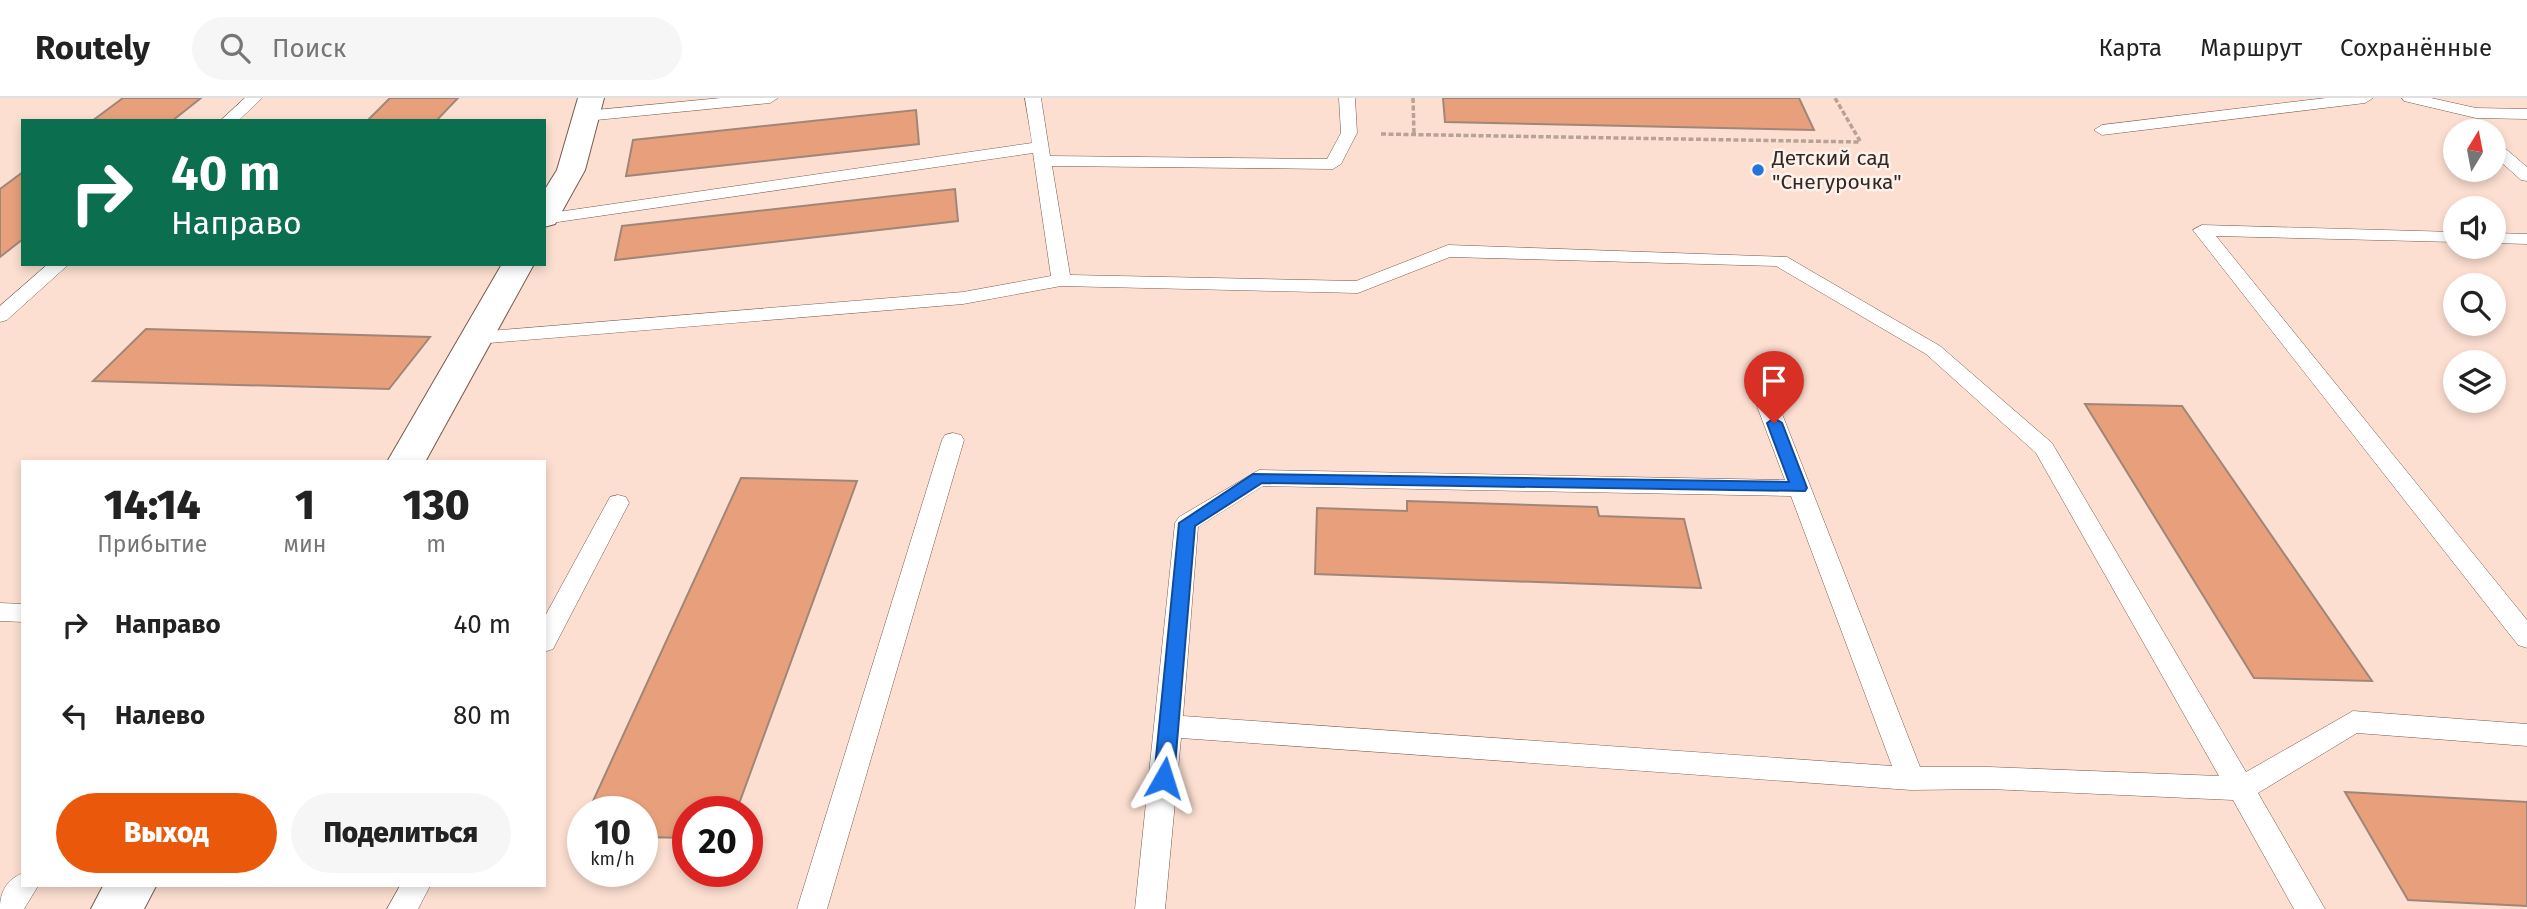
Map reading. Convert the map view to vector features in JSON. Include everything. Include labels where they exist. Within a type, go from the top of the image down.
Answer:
[{"type":"street","points":[[546,214],[571,170],[588,107]]},
{"type":"street","points":[[407,460],[517,266]]},
{"type":"street","points":[[116,909],[130,887]]},
{"type":"lane","points":[[230,119],[254,98]]},
{"type":"lane","points":[[588,107],[770,98]]},
{"type":"lane","points":[[1033,98],[1061,281]]},
{"type":"lane","points":[[546,218],[1042,154],[1333,164],[1349,133],[1347,98]]},
{"type":"lane","points":[[2102,130],[2365,98]]},
{"type":"lane","points":[[2410,98],[2476,113],[2527,114]]},
{"type":"lane","points":[[2443,106],[2459,119]]},
{"type":"lane","points":[[2506,158],[2527,176]]},
{"type":"lane","points":[[2443,237],[2202,230],[2527,638]]},
{"type":"lane","points":[[2506,238],[2527,239]]},
{"type":"lane","points":[[477,338],[963,299],[1061,281],[1358,287],[1448,251],[1780,261],[1933,350],[2044,448],[2310,909]]},
{"type":"lane","points":[[0,316],[58,266]]},
{"type":"lane","points":[[1766,401],[1911,779]]},
{"type":"lane","points":[[812,909],[953,440]]},
{"type":"lane","points":[[1150,909],[1170,726],[1187,523],[1259,478],[1799,488]]},
{"type":"lane","points":[[546,638],[618,503]]},
{"type":"lane","points":[[0,612],[21,613]]},
{"type":"lane","points":[[1170,726],[1911,779],[1989,778],[2241,789],[2353,722],[2527,735]]},
{"type":"lane","points":[[6,909],[23,887]]},
{"type":"lane","points":[[402,909],[414,887]]},
{"type":"path","points":[[1413,98],[1413,134]]},
{"type":"path","points":[[1349,133],[1860,142],[1835,98]]},
{"type":"building","points":[[123,98],[201,98],[175,119],[95,119]]},
{"type":"building","points":[[390,98],[458,98],[438,119],[369,119]]},
{"type":"building","points":[[1443,98],[1799,98],[1814,130],[1445,122]]},
{"type":"building","points":[[916,110],[919,144],[626,176],[633,140]]},
{"type":"building","points":[[21,173],[21,241],[0,257],[0,189]]},
{"type":"building","points":[[955,189],[958,221],[615,260],[622,226]]},
{"type":"building","points":[[146,329],[430,337],[389,389],[93,381]]},
{"type":"building","points":[[2085,404],[2182,406],[2372,681],[2254,678]]},
{"type":"building","points":[[741,478],[857,481],[742,796],[672,796],[672,838],[658,837],[658,796],[595,796]]},
{"type":"building","points":[[1407,501],[1597,507],[1599,516],[1684,519],[1701,588],[1315,574],[1317,508],[1407,511]]},
{"type":"building","points":[[2345,792],[2527,802],[2527,906],[2408,900]]},
{"type":"place","name":"Детский сад \"Снегурочка\"","points":[[1758,170]]},
{"type":"route","points":[[1164,778],[1187,523],[1259,478],[1799,488],[1774,423]]}]
